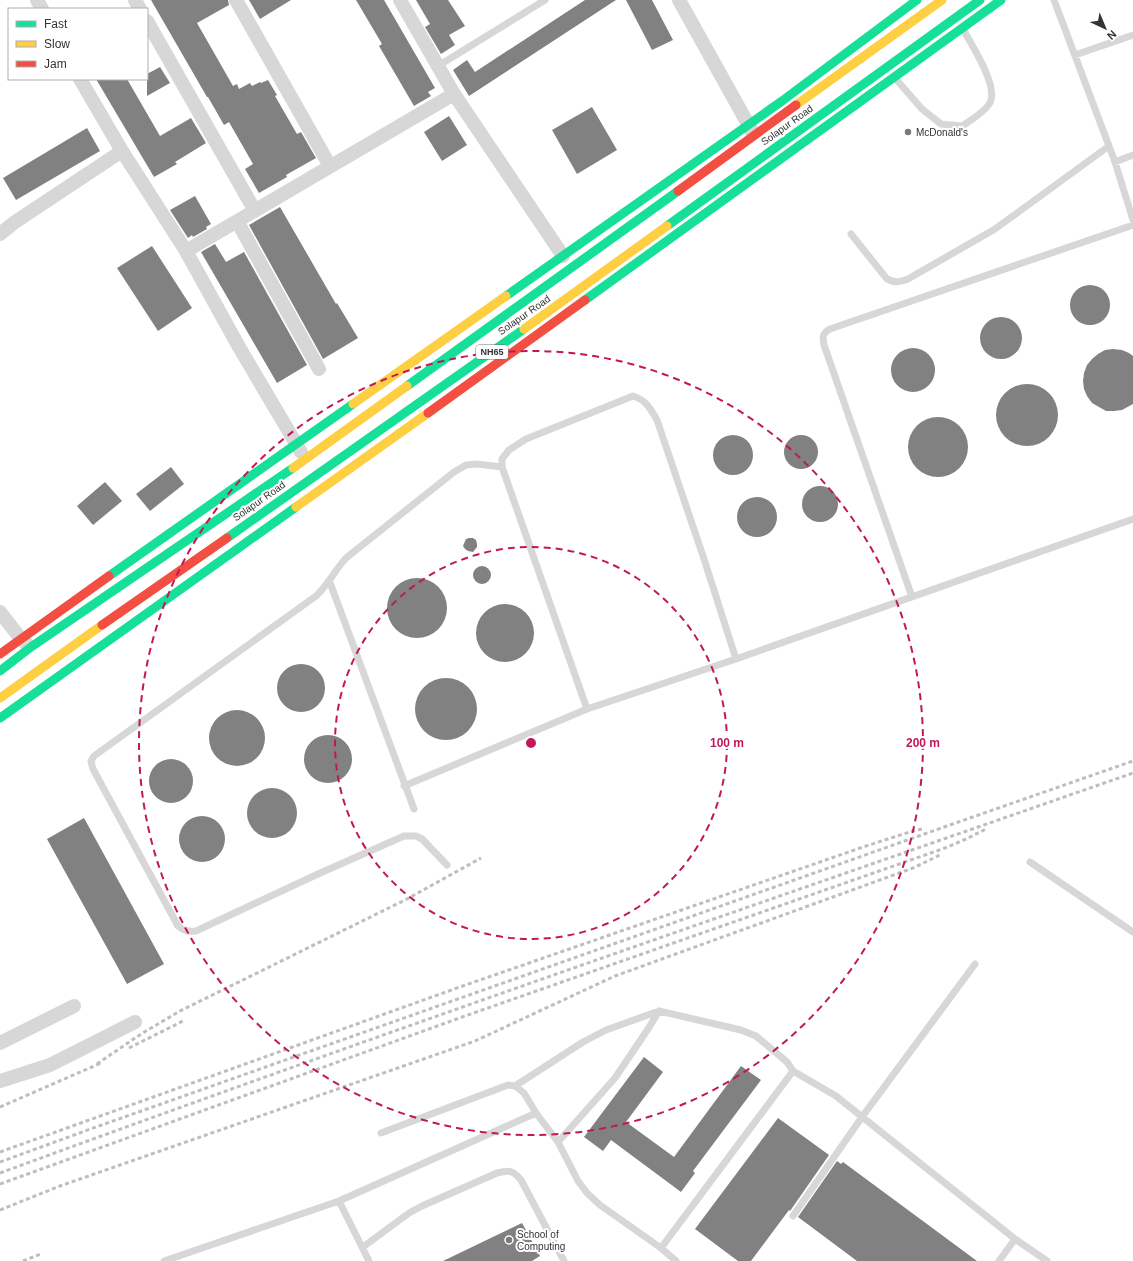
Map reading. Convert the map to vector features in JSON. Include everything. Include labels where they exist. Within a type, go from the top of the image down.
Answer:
[{"type":"main road","points":[[0,654],[26,643],[296,444],[562,256],[751,130],[782,101],[917,0]]},
{"type":"main road","name":"Solapur Road","points":[[0,698],[524,316],[751,130],[931,3],[942,0]]},
{"type":"main road","name":"Solapur Road","points":[[0,671],[26,643],[524,316],[886,68],[980,0]]},
{"type":"main road","points":[[0,718],[489,370],[1001,0]]},
{"type":"street","points":[[236,0],[330,166]]},
{"type":"street","points":[[400,0],[454,94],[562,256]]},
{"type":"street","points":[[679,0],[751,130]]},
{"type":"street","points":[[148,24],[255,211]]},
{"type":"street","points":[[81,80],[122,150],[186,250],[239,347],[306,459]]},
{"type":"street","points":[[186,250],[454,94]]},
{"type":"street","points":[[0,234],[15,222],[122,150]]},
{"type":"street","points":[[237,221],[319,368]]},
{"type":"street","points":[[0,612],[45,665]]},
{"type":"street","points":[[0,1043],[74,1006]]},
{"type":"street","points":[[0,1081],[50,1065],[135,1022]]},
{"type":"lane","points":[[438,66],[545,0]]},
{"type":"lane","points":[[1054,0],[1109,146],[1133,220]]},
{"type":"lane","points":[[886,68],[922,110],[941,124],[962,126],[982,112],[991,101],[991,87],[985,69],[956,17]]},
{"type":"lane","points":[[1075,55],[1133,35]]},
{"type":"lane","points":[[851,234],[887,279],[894,283],[900,282],[908,279],[995,229],[1109,146]]},
{"type":"lane","points":[[1114,162],[1133,155]]},
{"type":"lane","points":[[912,597],[824,345],[822,338],[824,332],[1133,225]]},
{"type":"lane","points":[[587,709],[502,467],[502,459],[509,450],[526,439],[633,396],[641,398],[649,406],[657,420],[736,659]]},
{"type":"lane","points":[[447,865],[422,839],[416,836],[404,836],[196,931],[190,932],[182,930],[178,926],[91,765],[91,761],[94,756],[316,596],[323,590],[346,558],[454,472],[466,465],[477,464],[502,467]]},
{"type":"lane","points":[[404,786],[587,709],[736,659],[1133,519]]},
{"type":"lane","points":[[329,580],[404,786],[414,809]]},
{"type":"lane","points":[[1030,862],[1133,932]]},
{"type":"lane","points":[[793,1216],[862,1117],[975,964]]},
{"type":"lane","points":[[558,1142],[615,1078],[659,1011]]},
{"type":"lane","points":[[516,1086],[583,1042],[606,1030],[659,1011],[741,1030],[756,1036],[787,1062],[793,1071],[836,1096],[1015,1239],[1047,1261]]},
{"type":"lane","points":[[661,1248],[793,1071]]},
{"type":"lane","points":[[381,1133],[508,1085],[516,1086],[524,1093],[536,1113],[558,1142],[578,1181],[587,1193],[600,1205],[661,1248],[676,1261]]},
{"type":"lane","points":[[164,1261],[339,1201],[536,1113]]},
{"type":"lane","points":[[363,1246],[409,1213],[422,1206],[497,1173],[507,1171],[515,1174],[520,1180],[564,1261]]},
{"type":"lane","points":[[339,1201],[363,1246],[369,1261]]},
{"type":"lane","points":[[999,1261],[1015,1239]]},
{"type":"building","points":[[151,0],[228,0],[229,5],[197,23],[233,86],[237,84],[239,89],[250,83],[252,86],[268,80],[277,95],[275,96],[297,134],[301,132],[316,158],[286,175],[287,177],[259,193],[245,169],[253,164],[229,122],[224,125]]},
{"type":"building","points":[[249,0],[291,0],[260,19]]},
{"type":"building","points":[[356,0],[384,0],[435,88],[428,92],[431,96],[414,106],[379,46],[382,44]]},
{"type":"building","points":[[416,0],[448,0],[465,26],[449,35],[455,45],[441,54],[425,27],[430,24]]},
{"type":"building","points":[[585,0],[616,0],[469,96],[453,70],[467,60],[475,72]]},
{"type":"building","points":[[626,0],[652,0],[673,40],[652,50]]},
{"type":"building","points":[[160,67],[170,83],[147,96],[148,73]]},
{"type":"building","points":[[97,80],[128,80],[160,136],[191,118],[206,143],[175,162],[177,164],[154,177]]},
{"type":"building","points":[[592,107],[617,150],[577,174],[552,130]]},
{"type":"building","points":[[449,116],[467,145],[442,161],[424,132]]},
{"type":"building","points":[[87,128],[100,151],[16,200],[3,178]]},
{"type":"building","points":[[195,196],[211,224],[206,227],[207,229],[193,237],[192,235],[188,238],[170,210]]},
{"type":"building","points":[[280,207],[336,304],[337,303],[358,338],[323,359],[249,225]]},
{"type":"building","points":[[215,244],[226,262],[244,252],[307,365],[277,383],[201,252]]},
{"type":"building","points":[[152,246],[192,308],[158,331],[117,268]]},
{"type":"building","points":[[1086,285],[1094,285],[1101,288],[1107,294],[1110,305],[1107,316],[1101,322],[1094,325],[1086,325],[1079,322],[1073,316],[1070,309],[1070,301],[1073,294],[1079,288]]},
{"type":"building","points":[[1001,317],[1016,323],[1022,338],[1016,353],[1001,359],[986,353],[980,338],[986,323]]},
{"type":"building","points":[[913,348],[925,352],[931,358],[935,370],[931,382],[925,388],[913,392],[901,388],[895,382],[891,370],[895,358],[901,352]]},
{"type":"building","points":[[1105,350],[1122,350],[1133,356],[1133,404],[1122,410],[1106,411],[1092,403],[1084,389],[1083,381],[1087,365],[1092,359]]},
{"type":"building","points":[[1021,384],[1033,384],[1049,393],[1056,403],[1058,415],[1056,427],[1049,437],[1033,446],[1021,446],[1010,441],[1001,432],[996,421],[996,409],[1001,398],[1010,389]]},
{"type":"building","points":[[932,417],[944,417],[955,422],[963,430],[968,441],[966,459],[955,472],[944,477],[932,477],[921,472],[913,464],[908,453],[908,441],[913,430],[921,422]]},
{"type":"building","points":[[737,435],[744,438],[750,444],[753,455],[752,463],[744,472],[737,475],[729,475],[722,472],[714,463],[713,451],[716,444],[725,436]]},
{"type":"building","points":[[804,435],[813,440],[817,445],[817,459],[813,464],[808,468],[798,469],[794,468],[785,459],[784,449],[785,445],[794,436]]},
{"type":"building","points":[[171,467],[184,484],[150,511],[136,494]]},
{"type":"building","points":[[105,482],[122,501],[93,525],[77,506]]},
{"type":"building","points":[[820,486],[830,489],[835,494],[838,504],[835,514],[830,519],[820,522],[810,519],[805,514],[802,504],[805,494],[810,489]]},
{"type":"building","points":[[761,497],[768,500],[774,506],[777,517],[776,525],[768,534],[761,537],[753,537],[746,534],[738,525],[737,513],[740,506],[749,498]]},
{"type":"building","points":[[469,538],[476,540],[477,547],[473,552],[468,551],[463,546],[466,539]]},
{"type":"building","points":[[482,566],[488,569],[491,575],[488,581],[482,584],[476,581],[473,575],[476,569]]},
{"type":"building","points":[[411,578],[423,578],[439,586],[445,596],[447,608],[445,620],[439,630],[423,638],[411,638],[395,630],[387,614],[387,602],[395,586]]},
{"type":"building","points":[[505,604],[516,606],[529,617],[532,622],[534,633],[532,644],[521,657],[516,660],[505,662],[494,660],[481,649],[478,644],[476,633],[478,622],[489,609],[494,606]]},
{"type":"building","points":[[296,664],[306,664],[315,668],[321,674],[325,683],[325,693],[321,702],[315,708],[306,712],[296,712],[287,708],[281,702],[277,693],[277,683],[281,674],[287,668]]},
{"type":"building","points":[[440,678],[452,678],[468,687],[475,697],[477,709],[475,721],[468,731],[452,740],[440,740],[429,735],[420,726],[415,715],[415,703],[420,692],[429,683]]},
{"type":"building","points":[[237,710],[248,712],[257,718],[263,727],[265,738],[263,749],[257,758],[248,764],[237,766],[226,764],[217,758],[211,749],[209,738],[211,727],[217,718],[226,712]]},
{"type":"building","points":[[323,735],[333,735],[345,742],[352,754],[352,764],[345,776],[333,783],[323,783],[315,779],[308,772],[304,764],[304,754],[308,746],[315,739]]},
{"type":"building","points":[[167,759],[175,759],[187,765],[193,777],[193,785],[187,797],[175,803],[167,803],[155,797],[149,785],[149,777],[155,765]]},
{"type":"building","points":[[267,788],[277,788],[290,795],[297,808],[297,818],[290,831],[277,838],[267,838],[258,834],[251,827],[247,818],[247,808],[251,799],[258,792]]},
{"type":"building","points":[[202,816],[215,820],[221,826],[225,839],[221,852],[215,858],[202,862],[189,858],[183,852],[179,839],[183,826],[189,820]]},
{"type":"building","points":[[84,818],[164,964],[127,984],[47,839]]},
{"type":"building","points":[[644,1057],[663,1072],[626,1122],[674,1157],[741,1066],[761,1080],[693,1171],[695,1173],[681,1192],[611,1140],[603,1151],[584,1137]]},
{"type":"building","points":[[778,1118],[829,1155],[790,1211],[789,1210],[751,1261],[738,1261],[695,1229]]},
{"type":"building","points":[[837,1161],[841,1164],[843,1162],[977,1261],[857,1261],[798,1217]]},
{"type":"building","name":"School of Computing","points":[[522,1223],[540,1256],[532,1261],[443,1261]]},
{"type":"railway","points":[[0,1162],[1133,761]]},
{"type":"railway","points":[[0,1173],[424,1021],[1133,773]]},
{"type":"railway","points":[[0,1152],[457,988],[866,846],[923,829]]},
{"type":"railway","points":[[0,1184],[465,1016],[945,848],[986,829]]},
{"type":"railway","points":[[0,1210],[60,1186],[475,1041],[615,976],[913,868],[942,854]]},
{"type":"railway","points":[[97,1064],[141,1034],[180,1011],[407,899],[481,858]]},
{"type":"railway","points":[[129,1048],[185,1020]]},
{"type":"railway","points":[[0,1107],[101,1063]]},
{"type":"railway","points":[[23,1261],[41,1254]]},
{"type":"traffic: fast","points":[[506,296],[782,101],[917,0]]},
{"type":"traffic: fast","points":[[667,226],[980,0]]},
{"type":"traffic: fast","points":[[585,300],[1001,0]]},
{"type":"traffic: fast","points":[[407,386],[678,191]]},
{"type":"traffic: fast","points":[[227,538],[524,329]]},
{"type":"traffic: fast","points":[[109,576],[353,404]]},
{"type":"traffic: fast","points":[[0,671],[31,647],[293,468]]},
{"type":"traffic: fast","points":[[0,718],[296,507]]},
{"type":"traffic: slow","points":[[796,105],[942,0]]},
{"type":"traffic: slow","points":[[524,329],[667,226]]},
{"type":"traffic: slow","points":[[353,404],[506,296]]},
{"type":"traffic: slow","points":[[293,468],[407,386]]},
{"type":"traffic: slow","points":[[296,507],[428,413]]},
{"type":"traffic: slow","points":[[0,698],[102,625]]},
{"type":"traffic: jam","points":[[678,191],[796,105]]},
{"type":"traffic: jam","points":[[428,413],[585,300]]},
{"type":"traffic: jam","points":[[102,625],[227,538]]},
{"type":"traffic: jam","points":[[0,654],[109,576]]},
{"type":"place","name":"McDonald's","points":[[908,132]]},
{"type":"place","name":"School of Computing","points":[[509,1240]]}]
